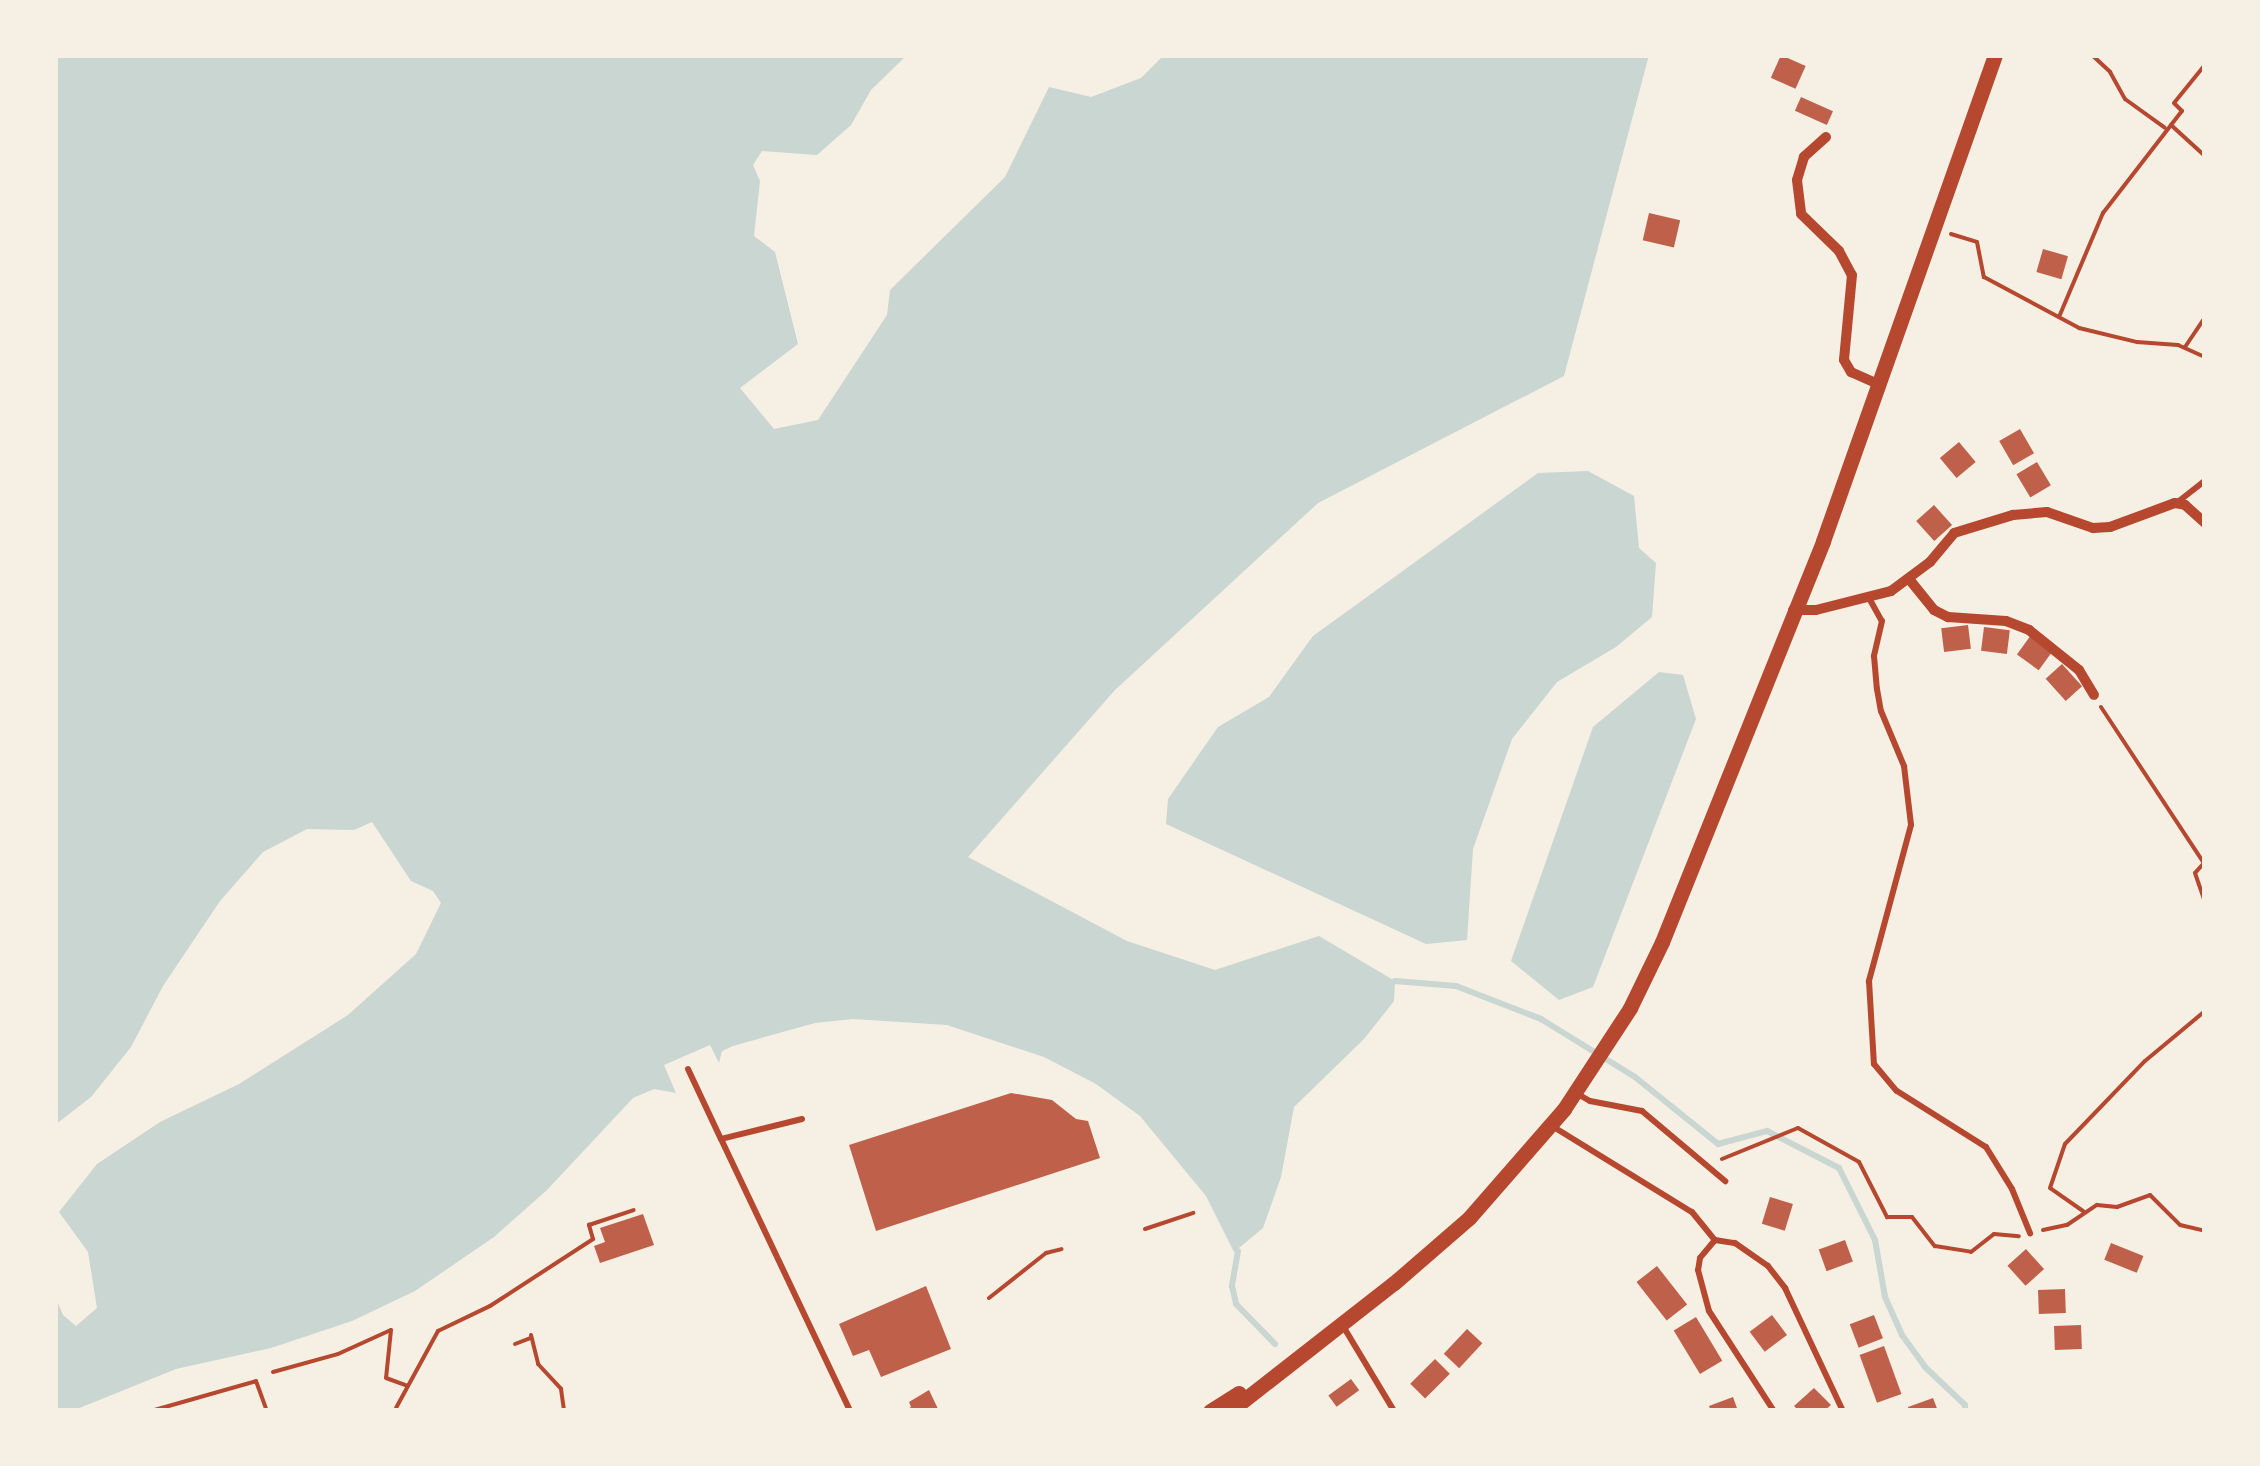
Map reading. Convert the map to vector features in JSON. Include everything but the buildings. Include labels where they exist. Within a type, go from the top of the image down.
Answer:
[{"type":"main road","points":[[1230,1411],[1468,1218],[1551,1126],[1609,1044],[1662,942],[1822,541],[1876,384],[1953,182],[1995,55]]},
{"type":"main road","points":[[1210,1411],[1289,1362]]},
{"type":"street","points":[[1826,137],[1804,158],[1800,169],[1800,214],[1839,251],[1852,275],[1844,360],[1851,372],[1876,384]]},
{"type":"street","points":[[1793,610],[1868,598],[1909,579],[1954,533],[1974,524],[2048,512],[2093,528],[2110,527],[2175,503],[2184,505],[2205,524]]},
{"type":"street","points":[[1909,579],[1934,610],[1948,616],[2006,621],[2029,630],[2079,670],[2094,695]]},
{"type":"lane","points":[[2175,503],[2205,481]]},
{"type":"lane","points":[[1868,598],[1882,621],[1874,656],[1881,711],[1904,766],[1910,825],[1869,981],[1874,1064],[1897,1091],[1986,1147],[2012,1189],[2030,1234]]},
{"type":"lane","points":[[688,1070],[850,1411]]},
{"type":"lane","points":[[1576,1093],[1590,1102],[1642,1110],[1725,1181]]},
{"type":"lane","points":[[722,1139],[802,1119]]},
{"type":"lane","points":[[1551,1126],[1692,1212],[1714,1240],[1735,1243],[1776,1277],[1843,1411]]},
{"type":"lane","points":[[1714,1240],[1700,1258],[1698,1270],[1709,1311],[1774,1411]]},
{"type":"lane","points":[[1341,1323],[1394,1411]]},
{"type":"path","points":[[2092,55],[2110,72],[2125,99],[2205,156]]},
{"type":"path","points":[[2060,317],[2103,213],[2182,111],[2174,102],[2204,66]]},
{"type":"path","points":[[1949,233],[1977,242],[1982,251],[1980,272],[1984,278],[2080,328],[2137,342],[2185,347],[2205,357]]},
{"type":"path","points":[[2185,347],[2205,317]]},
{"type":"path","points":[[2094,695],[2130,758],[2204,863],[2195,873],[2205,902]]},
{"type":"path","points":[[2083,1211],[2050,1188],[2066,1144],[2145,1061],[2205,1010]]},
{"type":"path","points":[[1704,1162],[1718,1161],[1798,1128],[1859,1162],[1887,1218],[1912,1217],[1926,1238],[1944,1250],[1955,1247],[1971,1252],[1994,1234],[2030,1234],[2067,1225],[2097,1205],[2117,1207],[2150,1195],[2180,1225],[2205,1231]]},
{"type":"path","points":[[396,1408],[438,1331],[490,1306],[592,1239],[589,1225],[634,1210]]},
{"type":"path","points":[[1145,1229],[1193,1213]]},
{"type":"path","points":[[989,1298],[1046,1253],[1062,1249]]},
{"type":"path","points":[[272,1372],[338,1354],[391,1330],[386,1378],[408,1386]]},
{"type":"path","points":[[515,1344],[531,1336],[542,1370],[561,1389],[564,1411]]},
{"type":"path","points":[[151,1411],[256,1381],[267,1411]]},
{"type":"shaded area","points":[[55,55],[907,55],[871,90],[851,125],[817,155],[762,151],[753,165],[760,181],[754,236],[775,252],[798,344],[740,388],[774,429],[818,420],[887,315],[890,290],[1005,177],[1049,87],[1091,97],[1141,78],[1164,55],[1649,55],[1564,376],[1318,503],[1115,690],[968,857],[1127,941],[1215,970],[1319,936],[1395,981],[1394,1001],[1364,1039],[1294,1107],[1281,1177],[1263,1228],[1234,1252],[1206,1196],[1140,1116],[1096,1084],[1044,1057],[947,1025],[853,1019],[815,1023],[733,1046],[722,1051],[719,1063],[710,1045],[664,1065],[676,1093],[654,1089],[633,1098],[547,1190],[494,1237],[415,1291],[352,1321],[271,1348],[176,1369],[72,1411],[55,1411],[55,1296],[63,1315],[76,1326],[97,1308],[88,1252],[59,1212],[97,1164],[160,1122],[239,1084],[348,1015],[416,954],[441,903],[433,891],[411,881],[372,822],[354,830],[307,829],[263,852],[220,901],[163,986],[131,1047],[91,1097],[55,1125]]},
{"type":"shaded area","points":[[1588,471],[1634,496],[1639,548],[1656,563],[1652,617],[1616,647],[1557,682],[1512,739],[1473,849],[1467,940],[1426,944],[1166,824],[1168,799],[1218,727],[1269,697],[1313,636],[1538,473]]},
{"type":"shaded area","points":[[1659,672],[1683,675],[1696,719],[1593,987],[1559,1000],[1511,961],[1593,727]]},
{"type":"waterway","points":[[1395,981],[1456,986],[1541,1019],[1635,1077],[1718,1144],[1767,1131],[1839,1168],[1875,1240],[1885,1297],[1902,1335],[1925,1367],[1965,1405],[1965,1411]]},
{"type":"waterway","points":[[1238,1251],[1232,1286],[1236,1304],[1275,1344]]}]
